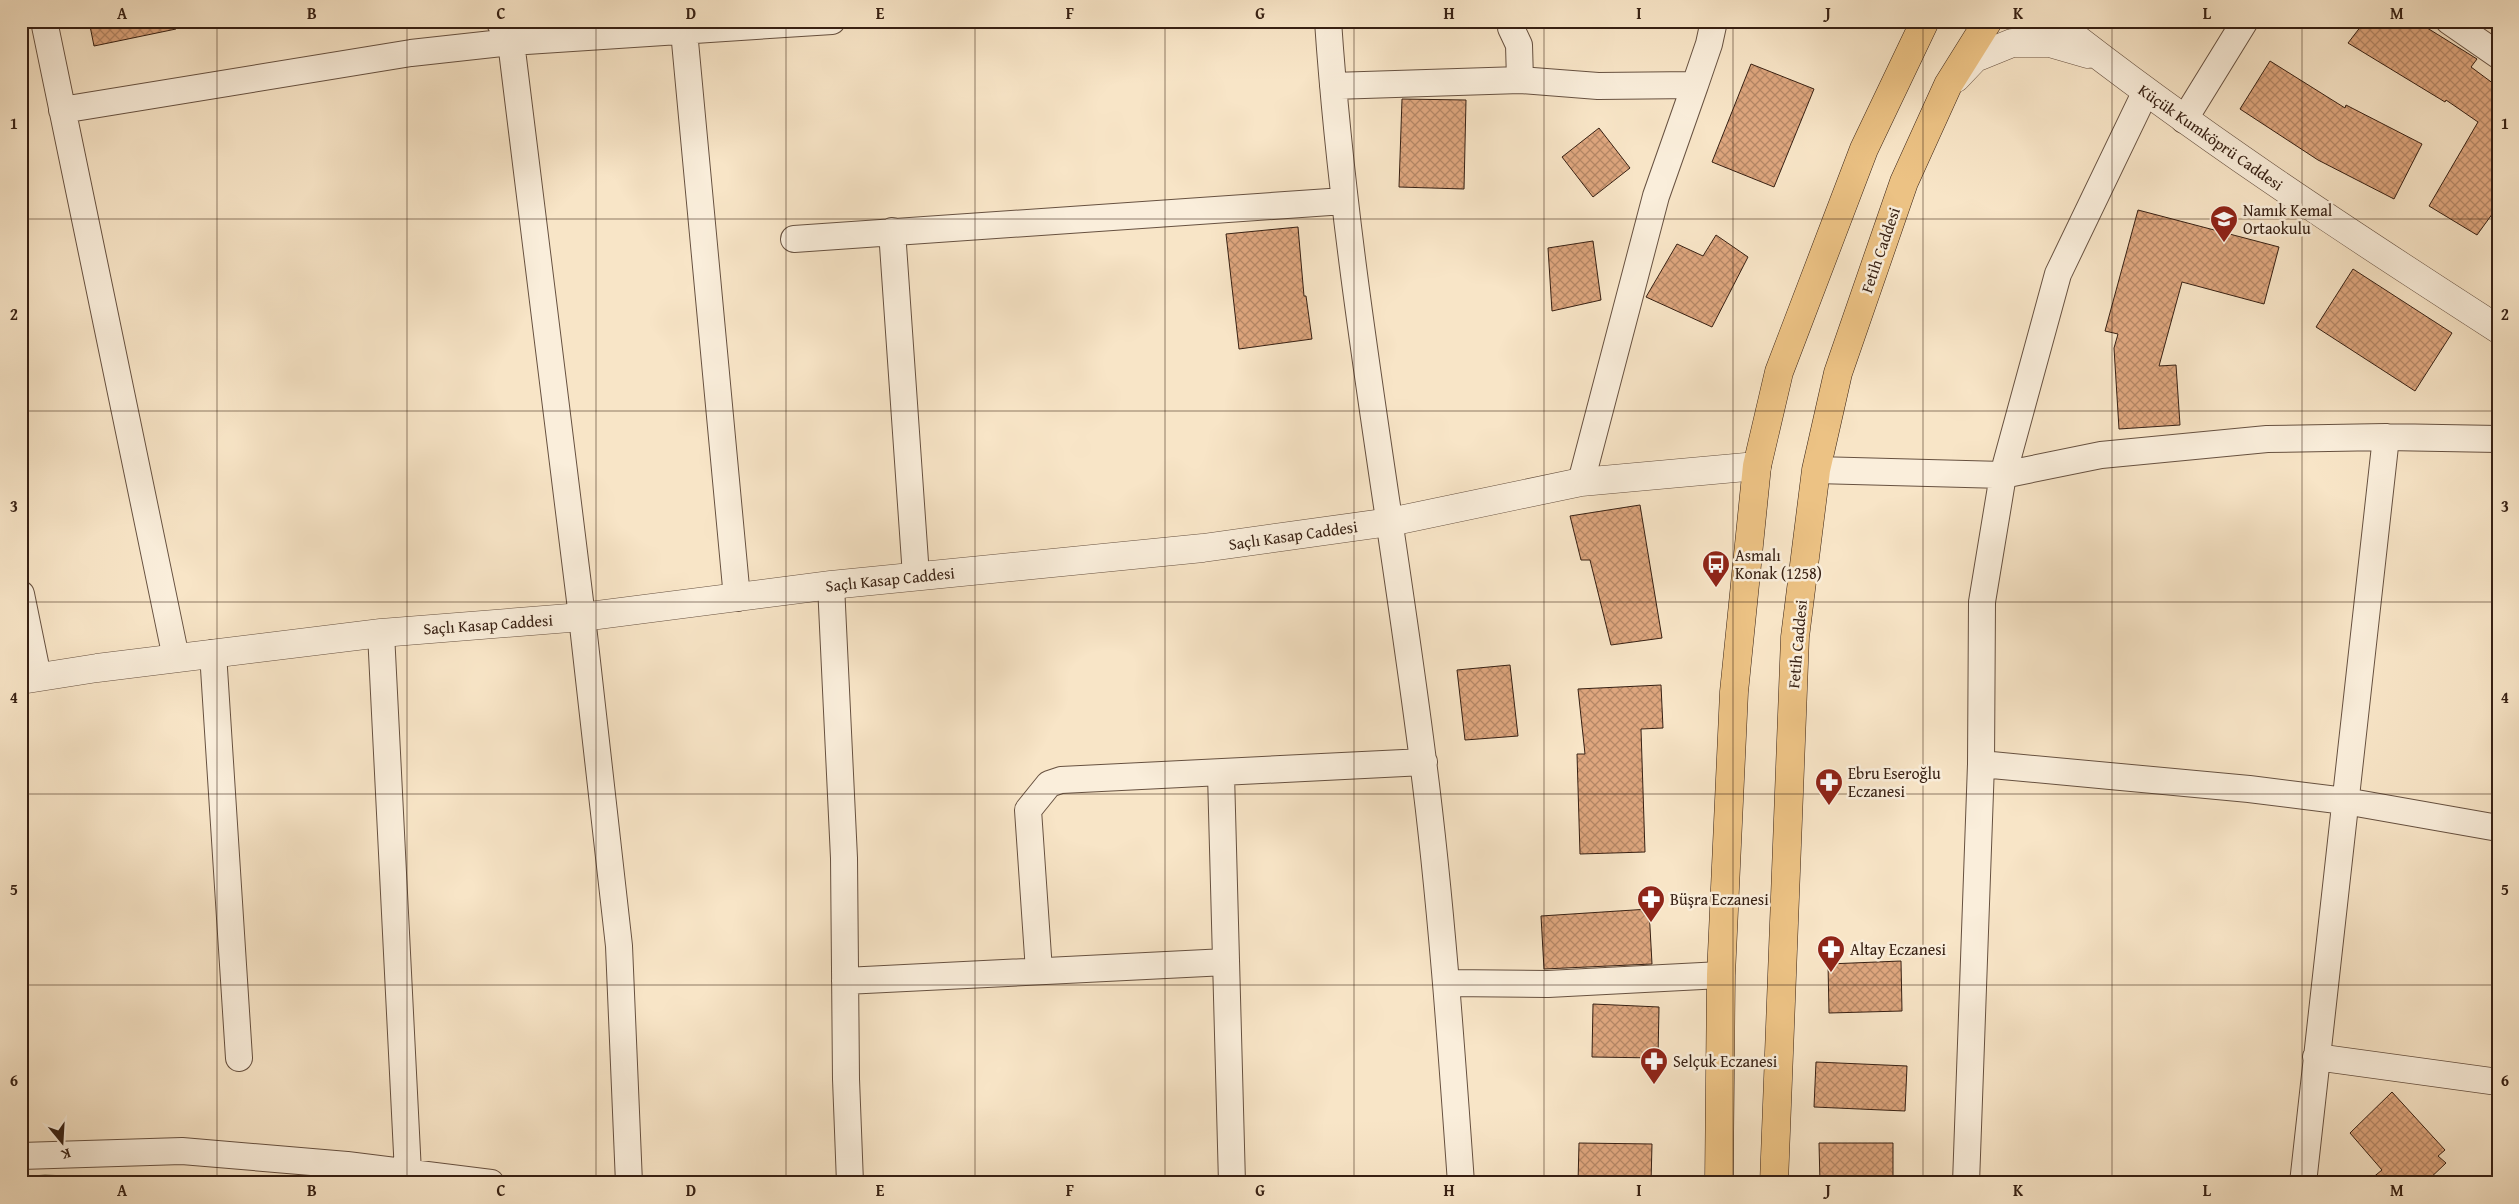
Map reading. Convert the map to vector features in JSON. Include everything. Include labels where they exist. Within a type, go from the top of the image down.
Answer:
[{"type":"main road","name":"Fetih Caddesi","points":[[1774,1183],[1795,637],[1816,470],[1838,373],[1904,182],[1948,85],[1988,21]]},
{"type":"main road","points":[[1719,1183],[1721,975],[1734,692],[1757,466],[1779,372],[1864,149],[1923,22]]},
{"type":"street","points":[[44,21],[176,658]]},
{"type":"street","points":[[62,110],[411,53],[505,32],[684,30],[832,21]]},
{"type":"street","points":[[1328,21],[1344,201],[1424,762],[1447,983],[1461,1183]]},
{"type":"street","points":[[1511,21],[1511,28],[1519,44],[1520,80]]},
{"type":"street","points":[[1581,482],[1656,196],[1709,44],[1714,21]]},
{"type":"street","name":"Küçük Kumköprü Caddesi","points":[[2054,21],[2184,120],[2321,214],[2498,329]]},
{"type":"street","points":[[2088,21],[2101,58]]},
{"type":"street","points":[[2184,120],[2245,21]]},
{"type":"street","points":[[2449,21],[2498,55]]},
{"type":"street","points":[[684,30],[737,598]]},
{"type":"street","points":[[505,32],[582,617],[619,946],[628,1183]]},
{"type":"street","points":[[1948,85],[1975,58],[2012,43],[2050,43],[2101,58]]},
{"type":"street","points":[[1333,86],[1520,80],[1598,86],[1695,85]]},
{"type":"street","points":[[1966,1183],[1981,764],[1982,602],[2003,475],[2058,274],[2146,91]]},
{"type":"street","points":[[794,238],[1344,201]]},
{"type":"street","points":[[892,231],[916,576]]},
{"type":"street","points":[[1816,470],[2003,475],[2100,455],[2268,439],[2386,437],[2498,439]]},
{"type":"street","points":[[2303,1183],[2386,437]]},
{"type":"street","name":"Saçlı Kasap Caddesi","points":[[30,678],[213,653],[381,633],[582,617],[831,585],[1203,548],[1390,522],[1581,482],[1757,466]]},
{"type":"street","points":[[831,585],[844,858],[846,1079],[850,1183]]},
{"type":"street","points":[[21,594],[30,678]]},
{"type":"street","points":[[381,633],[408,1173]]},
{"type":"street","points":[[213,653],[239,1058]]},
{"type":"street","points":[[1039,971],[1028,810],[1049,784],[1061,780],[1221,774],[1424,762]]},
{"type":"street","points":[[1981,764],[2345,801],[2498,828]]},
{"type":"street","points":[[1221,774],[1232,1183]]},
{"type":"street","points":[[845,981],[1226,962]]},
{"type":"street","points":[[1447,983],[1548,984],[1721,975]]},
{"type":"street","points":[[2316,1058],[2498,1082]]},
{"type":"street","points":[[21,1156],[182,1151],[347,1165],[492,1183]]},
{"type":"green space","points":[[45,1175],[218,1183],[21,1183],[21,1177]]},
{"type":"building","points":[[89,21],[175,21],[176,29],[94,46]]},
{"type":"building","points":[[2365,21],[2416,21],[2477,59],[2471,67],[2498,87],[2498,206],[2477,235],[2429,206],[2478,122],[2446,100],[2445,102],[2348,43]]},
{"type":"building","points":[[2270,61],[2345,108],[2346,105],[2422,144],[2394,199],[2318,160],[2240,109]]},
{"type":"building","points":[[1751,64],[1814,89],[1774,187],[1712,162]]},
{"type":"building","points":[[1402,99],[1466,100],[1464,189],[1399,187]]},
{"type":"building","points":[[1599,128],[1630,168],[1593,197],[1562,157]]},
{"type":"building","points":[[2138,210],[2279,247],[2264,304],[2182,282],[2159,366],[2176,365],[2180,425],[2119,429],[2114,348],[2118,334],[2105,331]]},
{"type":"building","points":[[1298,227],[1304,296],[1306,296],[1312,339],[1239,349],[1226,234]]},
{"type":"building","points":[[1716,235],[1748,257],[1712,327],[1646,297],[1677,244],[1703,256]]},
{"type":"building","points":[[1593,241],[1601,300],[1552,311],[1548,248]]},
{"type":"building","points":[[2353,269],[2452,333],[2415,391],[2316,327]]},
{"type":"building","points":[[1640,505],[1662,638],[1611,645],[1590,560],[1581,560],[1570,516]]},
{"type":"building","points":[[1510,665],[1518,736],[1465,740],[1457,670]]},
{"type":"building","points":[[1661,685],[1663,728],[1641,729],[1645,852],[1580,854],[1577,754],[1585,754],[1578,689]]},
{"type":"building","points":[[1649,909],[1652,964],[1544,969],[1541,916]]},
{"type":"building","points":[[1901,961],[1902,1011],[1829,1013],[1828,964]]},
{"type":"building","points":[[1593,1004],[1659,1007],[1658,1058],[1592,1057]]},
{"type":"building","points":[[1816,1062],[1907,1066],[1905,1111],[1814,1107]]},
{"type":"building","points":[[2392,1092],[2445,1150],[2438,1156],[2446,1163],[2425,1183],[2366,1183],[2382,1170],[2350,1133]]},
{"type":"building","points":[[1579,1143],[1652,1144],[1651,1183],[1578,1183]]},
{"type":"building","points":[[1819,1143],[1893,1143],[1893,1183],[1820,1183]]},
{"type":"place","name":"Namık Kemal Ortaokulu","points":[[2224,243]]},
{"type":"place","name":"Asmalı Konak (1258)","points":[[1716,588]]},
{"type":"place","name":"Ebru Eseroğlu Eczanesi","points":[[1829,806]]},
{"type":"place","name":"Büşra Eczanesi","points":[[1651,923]]},
{"type":"place","name":"Altay Eczanesi","points":[[1831,973]]},
{"type":"place","name":"Selçuk Eczanesi","points":[[1654,1085]]}]
